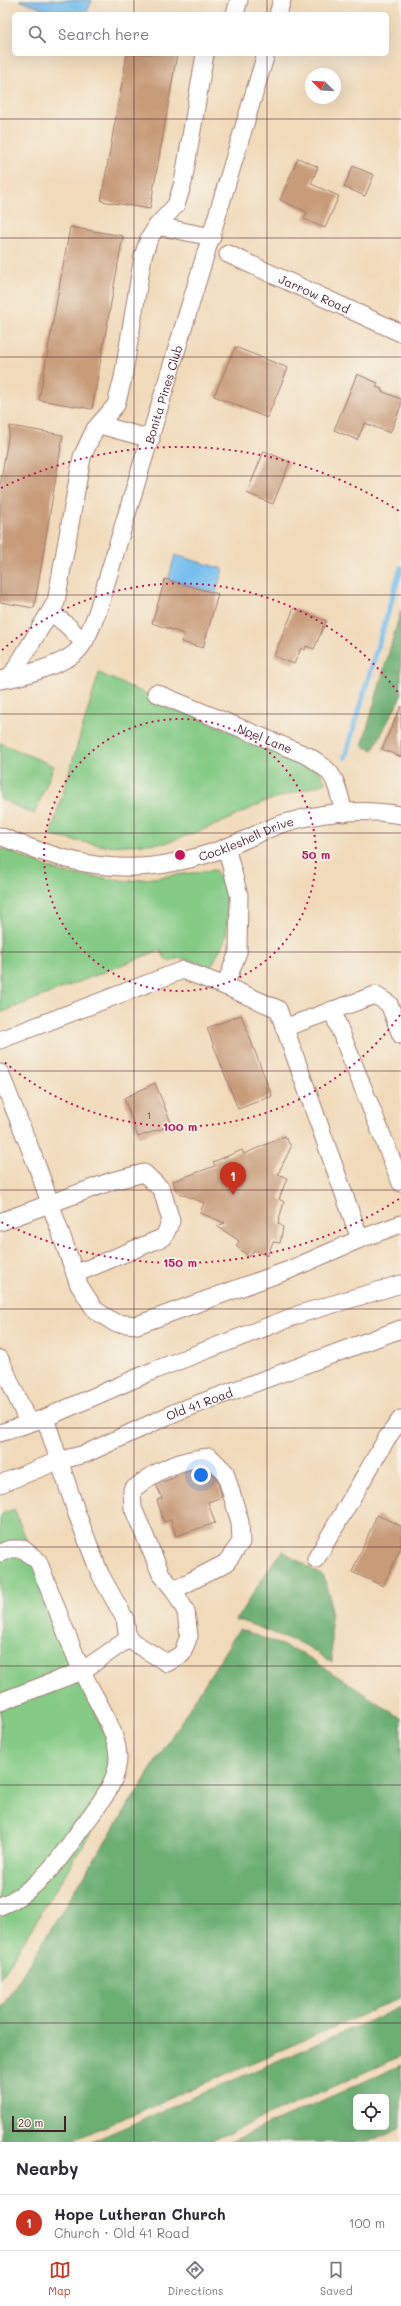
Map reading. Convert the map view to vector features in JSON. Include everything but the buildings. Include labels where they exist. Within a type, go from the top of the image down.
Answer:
[{"type":"street","points":[[236,12],[239,0]]},
{"type":"street","points":[[279,12],[282,0]]},
{"type":"street","points":[[5,679],[51,612],[56,602],[61,581],[82,457],[95,429],[116,405],[123,378],[143,256],[149,239],[157,226],[176,205],[183,183],[205,56]]},
{"type":"street","name":"Bonita Pines Club","points":[[5,679],[52,665],[74,654],[83,642],[98,613],[265,56]]},
{"type":"street","points":[[157,226],[212,237]]},
{"type":"street","name":"Jarrow Road","points":[[228,254],[401,333]]},
{"type":"street","points":[[100,425],[150,439]]},
{"type":"street","points":[[51,612],[68,626],[83,642]]},
{"type":"street","name":"Noel Lane","points":[[156,693],[308,756],[324,765],[335,779],[344,813]]},
{"type":"street","name":"Cockleshell Drive","points":[[0,836],[62,860],[113,867],[143,866],[176,862],[226,847],[280,824],[310,817],[363,811],[401,815]]},
{"type":"street","points":[[225,986],[238,952],[239,895],[226,847]]},
{"type":"street","points":[[0,1040],[183,970],[278,1009],[360,1239]]},
{"type":"street","points":[[284,1028],[375,995],[389,1004],[401,1035]]},
{"type":"street","points":[[332,1010],[401,1183]]},
{"type":"street","points":[[0,1073],[79,1285],[95,1310],[115,1323],[137,1325],[289,1270],[360,1239],[401,1224]]},
{"type":"street","points":[[0,1222],[50,1205],[112,1181],[144,1173],[162,1190],[171,1221],[164,1237],[75,1274]]},
{"type":"street","points":[[0,1433],[28,1422],[45,1418],[155,1370],[300,1314],[401,1284]]},
{"type":"street","name":"Old 41 Road","points":[[0,1484],[58,1461],[85,1454],[176,1412],[401,1329]]},
{"type":"street","points":[[0,1359],[28,1422]]},
{"type":"street","points":[[45,1418],[58,1461],[100,1574],[125,1619],[128,1639],[167,1663],[182,1654],[189,1636],[186,1612],[174,1590],[161,1574],[133,1508],[132,1490],[157,1472],[191,1458],[210,1457],[225,1472],[240,1522],[241,1542],[226,1563],[174,1590]]},
{"type":"street","points":[[316,1559],[387,1438],[401,1419]]},
{"type":"street","points":[[0,1552],[10,1549],[24,1549],[38,1561],[82,1671],[116,1740],[118,1759],[113,1778],[104,1795],[55,1865],[33,1886],[0,1906]]},
{"type":"street","points":[[0,1702],[82,1671],[128,1639]]},
{"type":"green space","points":[[401,610],[401,696],[373,750],[362,746]]},
{"type":"green space","points":[[99,673],[319,771],[326,783],[264,802],[221,823],[166,843],[105,846],[50,836]]},
{"type":"green space","points":[[0,743],[54,766],[34,814],[0,799]]},
{"type":"green space","points":[[0,848],[63,873],[129,881],[215,870],[229,896],[226,938],[211,967],[181,958],[167,961],[160,950],[0,1013]]},
{"type":"green space","points":[[14,1509],[123,1781],[0,1979],[0,1515]]},
{"type":"green space","points":[[283,1551],[323,1576],[330,1596],[332,1663],[305,1645],[242,1621],[235,1621],[272,1564]]},
{"type":"green space","points":[[239,1629],[302,1653],[401,1718],[401,1998],[69,2142],[0,2142],[0,2010]]},
{"type":"green space","points":[[401,2007],[401,2056],[209,2142],[91,2142]]},
{"type":"green space","points":[[401,2065],[401,2127],[368,2142],[230,2142]]},
{"type":"water","points":[[19,0],[92,0],[87,12],[51,12]]},
{"type":"water","points":[[175,555],[223,569],[216,593],[168,580]]},
{"type":"waterway","points":[[345,757],[401,568]]},
{"type":"place","name":"Hope Lutheran Church","points":[[233,1195]]}]
